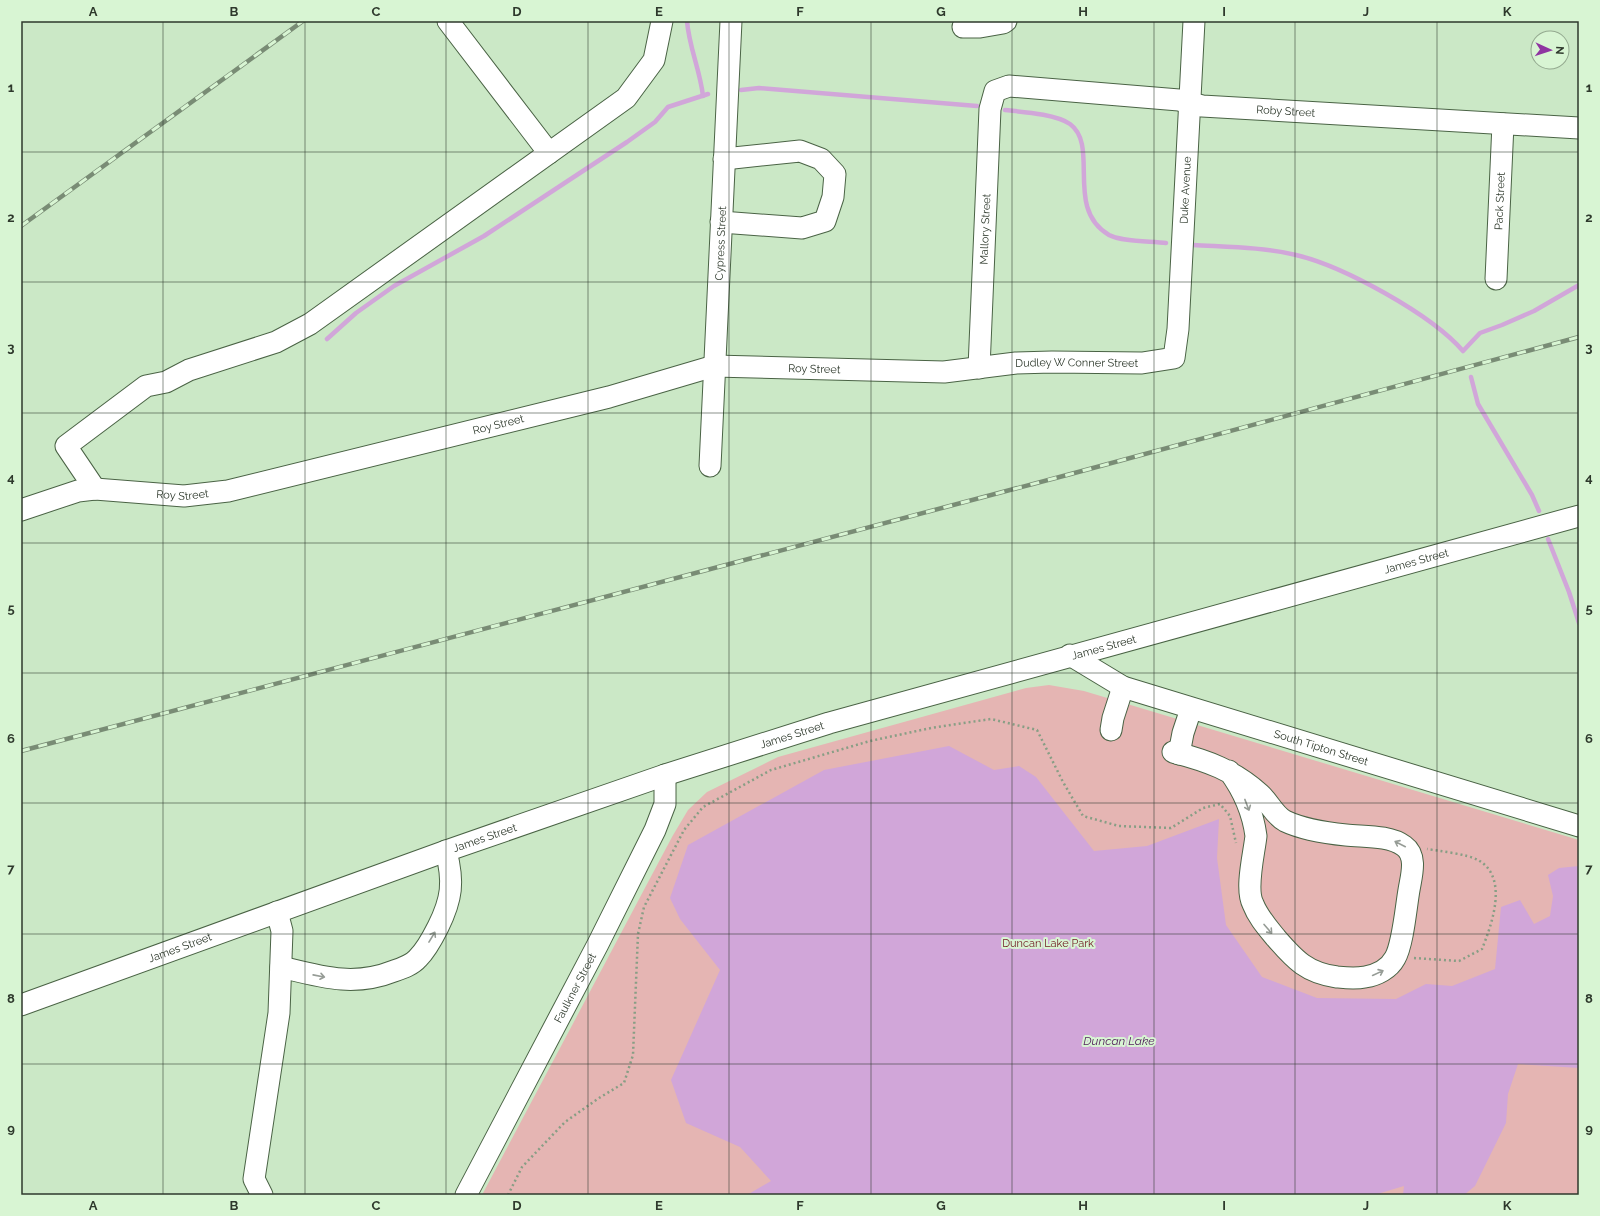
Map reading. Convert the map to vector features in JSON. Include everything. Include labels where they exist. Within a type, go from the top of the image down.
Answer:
[{"type":"street","points":[[448,21],[549,153]]},
{"type":"street","points":[[95,489],[66,446],[146,386],[166,382],[189,370],[276,342],[310,324],[626,98],[654,60],[662,21]]},
{"type":"street","name":"Cypress Street","points":[[710,466],[731,21]]},
{"type":"street","points":[[963,27],[980,27],[1003,23],[1006,21]]},
{"type":"street","name":"Duke Avenue","points":[[1174,358],[1178,329],[1194,21]]},
{"type":"street","name":"Roby Street","points":[[995,91],[1009,86],[1179,100],[1202,106],[1579,128]]},
{"type":"street","name":"Mallory Street","points":[[979,368],[990,109],[995,91]]},
{"type":"street","name":"Pack Street","points":[[1496,279],[1503,124]]},
{"type":"street","points":[[721,222],[802,228],[825,220],[833,197],[835,174],[820,160],[800,152],[724,159]]},
{"type":"street","name":"Dudley W Conner Street","points":[[979,368],[1016,363],[1142,363],[1174,358]]},
{"type":"street","name":"Roy Street","points":[[21,510],[78,491],[95,489],[184,496],[228,491],[609,397],[714,366],[944,372],[979,368]]},
{"type":"street","name":"James Street","points":[[21,1005],[446,851],[665,775],[829,723],[1070,655],[1283,599],[1579,516]]},
{"type":"street","name":"South Tipton Street","points":[[1070,655],[1122,687],[1579,826]]},
{"type":"street","points":[[1112,730],[1113,718],[1122,687]]},
{"type":"street","points":[[1191,708],[1176,753],[1217,765],[1229,771],[1247,783],[1262,797],[1277,815],[1285,821],[1322,832],[1374,837],[1395,842],[1404,846],[1411,852],[1412,872],[1396,957],[1386,969],[1373,975],[1355,979],[1321,975],[1308,969],[1292,956],[1262,922],[1252,903],[1250,891],[1256,836],[1255,828],[1238,783],[1229,771]]},
{"type":"street","name":"Faulkner Street","points":[[466,1195],[598,944],[655,830],[665,804],[665,775]]},
{"type":"street","points":[[1255,828],[1277,815]]},
{"type":"street","points":[[281,967],[316,976],[356,980],[378,977],[406,967],[419,958],[434,935],[446,912],[451,885],[451,871],[446,851]]},
{"type":"street","points":[[262,1195],[254,1179],[279,1013],[282,931],[277,912]]},
{"type":"path","points":[[508,1195],[522,1168],[565,1122],[600,1098],[624,1084],[633,1055],[638,934],[644,907],[684,830],[703,807],[771,770],[870,741],[931,728],[991,719],[1037,730],[1063,782],[1083,816],[1118,826],[1171,828],[1203,808],[1220,804],[1230,816],[1238,850]]},
{"type":"path","points":[[1396,957],[1459,961],[1482,949],[1492,924],[1496,890],[1493,874],[1478,860],[1444,852],[1404,846]]},
{"type":"green space","name":"Duncan Lake","points":[[1049,685],[1084,691],[1579,840],[1579,1195],[482,1195],[672,837],[688,810],[707,792],[778,757],[1026,688]]},
{"type":"water","name":"Duncan Lake","points":[[949,746],[994,770],[1019,766],[1036,777],[1094,851],[1147,846],[1219,819],[1217,858],[1226,925],[1262,977],[1317,998],[1396,999],[1426,984],[1452,986],[1495,969],[1501,907],[1520,900],[1534,924],[1550,916],[1553,896],[1548,875],[1559,868],[1579,866],[1579,1068],[1518,1064],[1508,1094],[1506,1123],[1475,1186],[1464,1195],[1403,1195],[1404,1186],[1374,1195],[747,1195],[771,1181],[740,1147],[686,1123],[671,1080],[720,970],[680,919],[670,898],[688,845],[824,770]]},
{"type":"waterway","points":[[687,21],[703,96]]},
{"type":"waterway","points":[[741,90],[759,88],[977,106]]},
{"type":"waterway","points":[[327,339],[356,313],[394,286],[484,236],[627,142],[655,122],[668,107],[708,94]]},
{"type":"waterway","points":[[1005,110],[1048,116],[1070,124],[1078,134],[1082,147],[1085,194],[1088,210],[1096,224],[1109,235],[1121,239],[1166,243]]},
{"type":"waterway","points":[[1193,245],[1271,250],[1296,255],[1337,269],[1361,280],[1408,307],[1449,337],[1463,351],[1480,333],[1534,311],[1579,285]]},
{"type":"waterway","points":[[1471,377],[1478,404],[1532,495],[1539,511]]},
{"type":"waterway","points":[[1548,539],[1569,592],[1579,623]]},
{"type":"railway","points":[[21,226],[303,21]]},
{"type":"railway","points":[[21,751],[1067,475],[1579,337]]},
{"type":"park label","name":"Duncan Lake Park","points":[[1048,943]]}]
